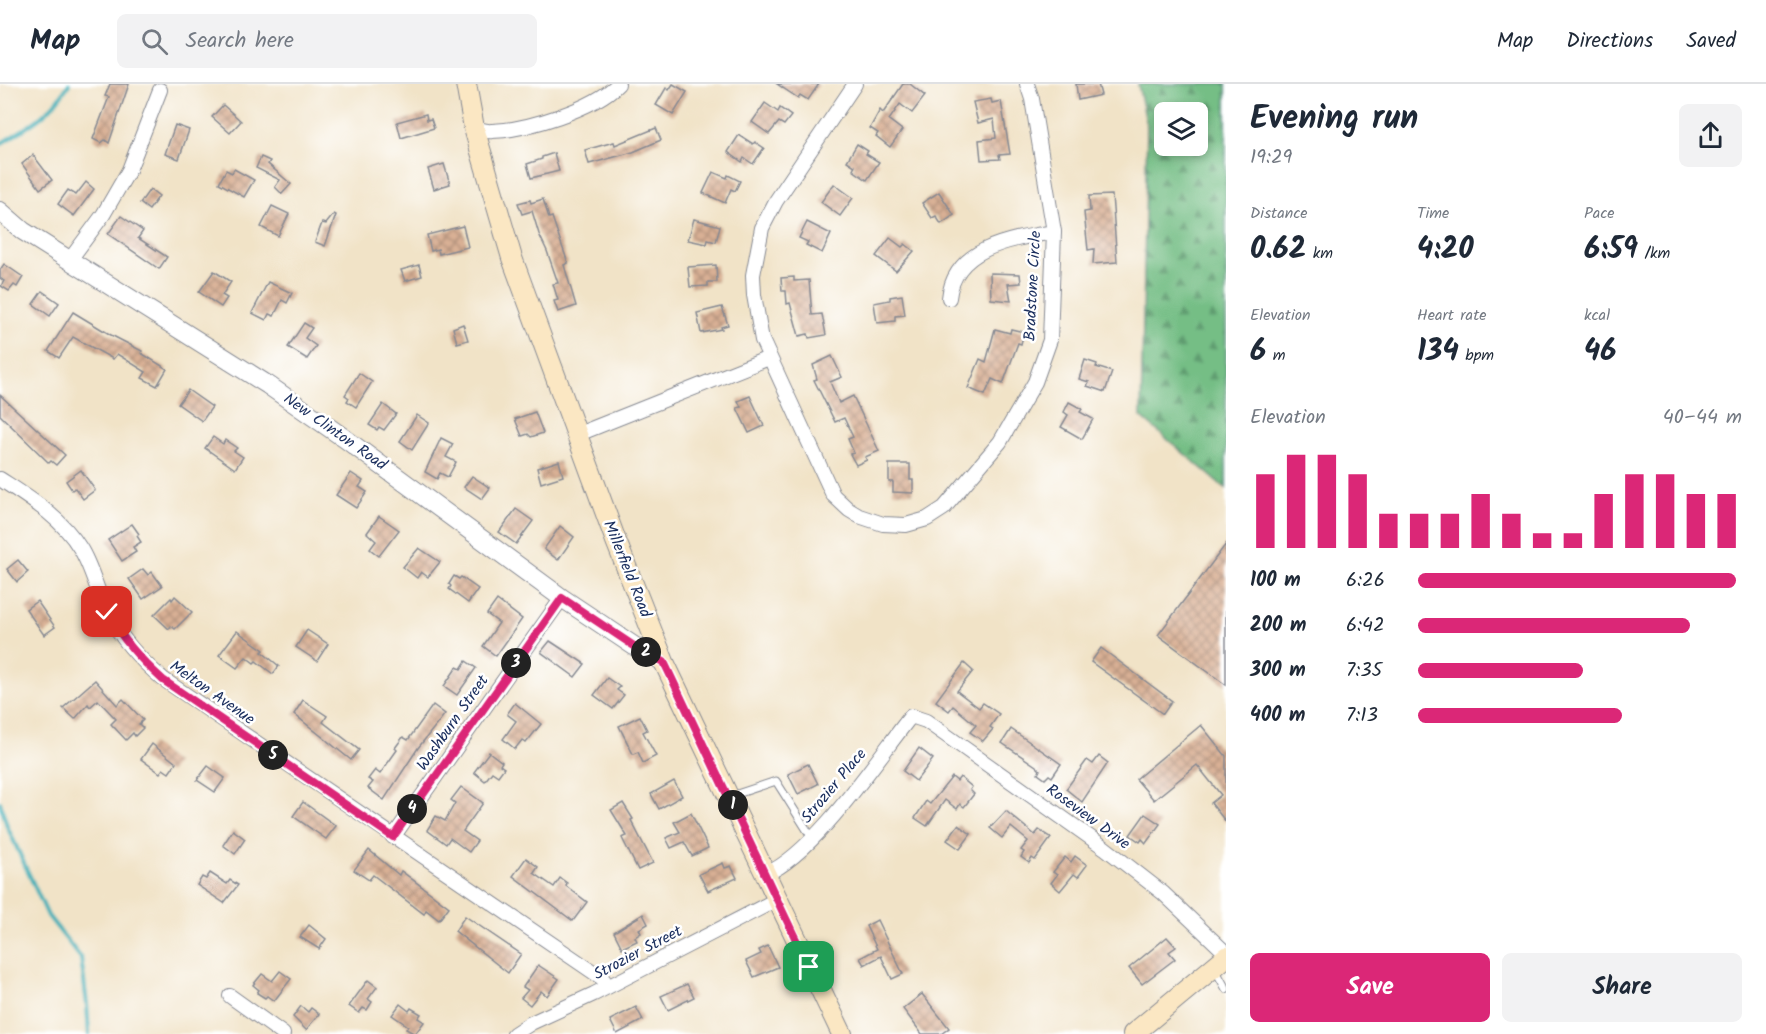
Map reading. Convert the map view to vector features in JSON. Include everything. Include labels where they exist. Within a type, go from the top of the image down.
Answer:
[{"type":"main road","name":"Millerfield Road","points":[[466,84],[474,128],[512,258],[576,435],[664,662],[842,1034]]},
{"type":"main road","points":[[1133,1034],[1222,959]]},
{"type":"street","points":[[474,128],[490,132],[511,129],[564,114],[585,107],[608,94],[618,84]]},
{"type":"street","name":"Bradstone Circle","points":[[855,84],[776,201],[762,228],[754,262],[754,295],[762,340],[769,358],[834,495],[840,503],[859,516],[883,524],[906,525],[927,519],[944,508],[1000,442],[1035,382],[1050,340],[1054,232],[1032,99],[1027,84]]},
{"type":"street","points":[[69,261],[102,215],[129,170],[160,90]]},
{"type":"street","name":"New Clinton Road","points":[[0,211],[23,231],[69,261],[268,385],[562,598],[634,646],[664,662]]},
{"type":"street","points":[[949,298],[950,287],[957,272],[968,259],[984,250],[1017,238],[1054,232]]},
{"type":"street","points":[[576,435],[769,358]]},
{"type":"street","name":"Melton Avenue","points":[[0,478],[42,507],[64,528],[80,549],[107,612],[122,638],[144,663],[172,686],[602,978],[608,986]]},
{"type":"street","name":"Washburn Street","points":[[393,837],[562,598]]},
{"type":"street","name":"Strozier Place","points":[[765,873],[779,868],[812,838],[838,810],[911,716],[921,719]]},
{"type":"street","name":"Roseview Drive","points":[[921,719],[1105,848],[1155,886],[1192,919],[1222,959]]},
{"type":"street","name":"Strozier Street","points":[[514,1034],[531,1023],[585,999],[776,900]]},
{"type":"street","points":[[230,996],[283,1034]]},
{"type":"lane","points":[[729,797],[776,781],[812,838]]},
{"type":"lane","points":[[1222,959],[1226,989]]},
{"type":"green space","points":[[1138,84],[1226,84],[1226,489],[1141,417],[1147,126]]},
{"type":"building","points":[[110,84],[129,84],[109,143],[105,140],[101,143],[93,139],[109,97],[105,96]]},
{"type":"building","points":[[673,84],[687,92],[673,115],[656,105],[666,88],[669,90]]},
{"type":"building","points":[[777,84],[819,84],[808,100],[800,95],[798,98]]},
{"type":"building","points":[[903,84],[910,84],[925,96],[912,113],[900,104],[889,120],[902,130],[890,147],[876,136],[878,133],[870,128],[880,110],[883,113]]},
{"type":"building","points":[[1076,84],[1098,84],[1101,95],[1078,100]]},
{"type":"building","points":[[991,99],[992,103],[1001,101],[1010,154],[999,155],[1000,159],[981,160],[979,140],[996,138],[994,119],[978,123],[973,102]]},
{"type":"building","points":[[765,103],[778,112],[780,108],[791,116],[784,125],[779,122],[769,134],[752,122]]},
{"type":"building","points":[[223,105],[241,121],[230,133],[212,117]]},
{"type":"building","points":[[426,114],[427,120],[431,119],[434,128],[401,138],[397,122]]},
{"type":"building","points":[[175,125],[189,130],[179,159],[165,154]]},
{"type":"building","points":[[656,128],[661,140],[633,152],[589,164],[585,150],[614,142],[615,145]]},
{"type":"building","points":[[739,135],[764,148],[753,164],[744,158],[742,162],[728,152]]},
{"type":"building","points":[[857,144],[868,151],[866,154],[879,162],[867,180],[853,170],[855,166],[847,161]]},
{"type":"building","points":[[554,153],[559,171],[531,178],[527,164]]},
{"type":"building","points":[[33,155],[52,180],[40,189],[22,164]]},
{"type":"building","points":[[261,157],[270,161],[268,164],[291,184],[282,194],[275,187],[280,180],[256,168]]},
{"type":"building","points":[[444,164],[450,184],[434,189],[428,169]]},
{"type":"building","points":[[234,169],[254,180],[244,197],[219,183],[226,170],[232,173]]},
{"type":"building","points":[[713,172],[727,178],[728,175],[740,181],[735,191],[731,189],[725,203],[703,193]]},
{"type":"building","points":[[86,182],[94,189],[74,216],[58,204],[68,190],[76,195]]},
{"type":"building","points":[[834,184],[853,198],[840,216],[821,202]]},
{"type":"building","points":[[150,189],[159,196],[149,210],[140,203]]},
{"type":"building","points":[[939,192],[954,215],[941,224],[936,216],[932,218],[922,203]]},
{"type":"building","points":[[1112,195],[1117,262],[1093,264],[1094,249],[1088,250],[1084,212],[1090,211],[1089,196]]},
{"type":"building","points":[[543,199],[549,218],[552,217],[568,263],[564,265],[576,306],[558,312],[554,301],[558,300],[553,284],[558,283],[547,251],[532,211],[522,214],[518,203],[530,200],[531,203]]},
{"type":"building","points":[[272,206],[289,214],[278,236],[261,227]]},
{"type":"building","points":[[334,214],[336,215],[325,246],[315,242],[322,223],[326,224]]},
{"type":"building","points":[[121,216],[143,231],[138,238],[167,257],[159,269],[108,234]]},
{"type":"building","points":[[694,219],[720,226],[716,242],[708,240],[707,244],[688,240]]},
{"type":"building","points":[[807,222],[831,234],[822,253],[806,245],[808,242],[799,238]]},
{"type":"building","points":[[463,226],[468,247],[439,254],[438,249],[431,251],[427,235]]},
{"type":"building","points":[[890,238],[902,247],[905,244],[914,251],[896,271],[876,256]]},
{"type":"building","points":[[4,264],[23,277],[17,287],[14,285],[9,291],[1,286],[4,281],[0,278],[0,270]]},
{"type":"building","points":[[419,265],[422,276],[405,281],[401,270]]},
{"type":"building","points":[[716,265],[717,282],[708,282],[708,286],[690,287],[688,267]]},
{"type":"building","points":[[214,271],[231,282],[222,295],[227,298],[221,307],[199,292]]},
{"type":"building","points":[[990,273],[1020,274],[1021,283],[1008,284],[1011,301],[991,299]]},
{"type":"building","points":[[794,277],[794,281],[809,280],[812,315],[822,314],[826,335],[809,338],[808,334],[799,336],[790,303],[787,304],[786,291],[782,291],[781,278]]},
{"type":"building","points":[[268,282],[292,293],[287,303],[282,300],[274,316],[269,314],[266,320],[252,313]]},
{"type":"building","points":[[42,291],[59,303],[50,316],[33,304]]},
{"type":"building","points":[[902,295],[905,315],[895,316],[895,321],[877,323],[874,303]]},
{"type":"building","points":[[722,307],[728,325],[721,327],[722,329],[701,333],[697,313]]},
{"type":"building","points":[[73,312],[142,351],[141,353],[167,369],[157,386],[142,378],[146,372],[117,354],[113,359],[73,337],[59,358],[48,351]]},
{"type":"building","points":[[304,323],[312,328],[305,338],[316,346],[307,359],[288,347]]},
{"type":"building","points":[[463,324],[468,340],[457,343],[453,328]]},
{"type":"building","points":[[995,329],[1010,333],[1011,329],[1024,332],[1003,384],[992,379],[985,395],[968,388],[980,359],[986,362]]},
{"type":"building","points":[[832,356],[842,377],[830,382],[839,403],[853,396],[879,451],[865,457],[867,460],[856,465],[850,454],[854,453],[848,439],[853,437],[844,418],[835,422],[814,380],[817,379],[813,365]]},
{"type":"building","points":[[1085,360],[1097,364],[1096,367],[1112,372],[1105,392],[1087,386],[1089,382],[1079,379]]},
{"type":"building","points":[[359,373],[372,382],[356,407],[347,401],[349,398],[345,395]]},
{"type":"building","points":[[188,390],[212,407],[202,421],[178,404]]},
{"type":"building","points":[[0,395],[65,455],[56,465],[51,461],[49,463],[0,415]]},
{"type":"building","points":[[750,396],[764,426],[749,433],[737,408],[741,407],[738,401]]},
{"type":"building","points":[[1069,402],[1082,409],[1080,412],[1093,419],[1082,439],[1061,427],[1068,415],[1064,412]]},
{"type":"building","points":[[383,404],[396,414],[384,430],[379,427],[377,430],[369,425]]},
{"type":"building","points":[[535,412],[543,433],[531,437],[528,434],[522,436],[515,419]]},
{"type":"building","points":[[417,415],[429,423],[412,450],[400,441]]},
{"type":"building","points":[[213,437],[223,444],[225,440],[237,448],[234,451],[243,457],[235,469],[205,448]]},
{"type":"building","points":[[441,438],[453,444],[446,457],[456,462],[448,477],[440,473],[437,479],[425,472]]},
{"type":"building","points":[[559,461],[563,476],[541,483],[537,468]]},
{"type":"building","points":[[889,464],[910,464],[913,493],[893,492],[893,482],[889,482]]},
{"type":"building","points":[[81,470],[95,490],[83,499],[75,488],[72,490],[66,481]]},
{"type":"building","points":[[351,473],[363,481],[359,487],[367,492],[356,508],[336,495]]},
{"type":"building","points":[[472,476],[490,488],[482,499],[464,487]]},
{"type":"building","points":[[516,509],[533,521],[516,544],[499,532]]},
{"type":"building","points":[[379,516],[399,530],[379,556],[370,549],[376,541],[367,533]]},
{"type":"building","points":[[132,524],[141,542],[133,547],[136,552],[122,561],[108,540]]},
{"type":"building","points":[[560,526],[574,537],[558,560],[544,549]]},
{"type":"building","points":[[1226,544],[1226,685],[1158,635]]},
{"type":"building","points":[[419,548],[440,562],[428,577],[421,572],[417,578],[403,567]]},
{"type":"building","points":[[18,560],[28,572],[17,582],[7,569]]},
{"type":"building","points":[[143,569],[148,575],[152,572],[162,586],[143,599],[129,579]]},
{"type":"building","points":[[454,576],[459,579],[461,577],[478,589],[468,603],[449,589]]},
{"type":"building","points":[[175,596],[192,612],[175,629],[171,626],[169,629],[154,615]]},
{"type":"building","points":[[497,600],[522,619],[496,656],[483,646],[499,623],[487,614]]},
{"type":"building","points":[[37,601],[55,627],[44,635],[26,609]]},
{"type":"building","points":[[307,630],[328,644],[317,661],[296,647]]},
{"type":"building","points":[[237,631],[264,650],[262,652],[279,666],[273,674],[256,661],[254,663],[246,657],[237,668],[219,655]]},
{"type":"building","points":[[550,641],[585,664],[575,677],[541,652]]},
{"type":"building","points":[[1101,648],[1172,701],[1163,714],[1091,662]]},
{"type":"building","points":[[466,661],[476,668],[457,695],[444,686],[457,667],[461,669]]},
{"type":"building","points":[[964,663],[973,671],[957,691],[979,708],[983,703],[999,714],[990,727],[993,729],[983,741],[970,732],[976,725],[953,706],[949,711],[936,701]]},
{"type":"building","points":[[607,678],[620,687],[617,690],[624,695],[613,709],[594,695]]},
{"type":"building","points":[[95,680],[117,705],[123,699],[143,720],[139,724],[143,728],[135,736],[133,733],[126,740],[111,724],[116,719],[98,700],[90,707],[88,704],[75,719],[63,708]]},
{"type":"building","points":[[303,700],[327,716],[323,722],[359,750],[351,760],[294,714]]},
{"type":"building","points":[[515,703],[541,724],[526,743],[522,740],[515,749],[503,739],[516,721],[507,714]]},
{"type":"building","points":[[433,705],[445,714],[418,748],[384,800],[368,788],[373,782],[368,779],[375,770],[380,774],[403,737],[408,740]]},
{"type":"building","points":[[640,716],[647,730],[643,732],[656,756],[643,763],[638,752],[633,754],[619,726]]},
{"type":"building","points":[[1201,725],[1226,756],[1226,822],[1211,803],[1221,795],[1197,765],[1154,800],[1136,779]]},
{"type":"building","points":[[1011,729],[1061,764],[1052,777],[1049,775],[1045,779],[1038,774],[1040,770],[1036,766],[1002,743]]},
{"type":"building","points":[[152,744],[176,763],[169,773],[163,769],[160,773],[141,759]]},
{"type":"building","points":[[919,748],[933,759],[916,781],[903,771]]},
{"type":"building","points":[[489,752],[502,762],[500,765],[504,768],[498,776],[492,772],[485,781],[474,772]]},
{"type":"building","points":[[1099,756],[1108,763],[1082,802],[1066,789],[1087,760],[1093,764]]},
{"type":"building","points":[[808,764],[818,784],[798,794],[788,774]]},
{"type":"building","points":[[208,766],[225,778],[215,792],[197,780]]},
{"type":"building","points":[[952,777],[957,781],[960,777],[972,787],[970,790],[974,794],[964,807],[960,804],[957,809],[945,800],[927,826],[915,818],[926,801],[930,804]]},
{"type":"building","points":[[674,781],[682,796],[659,809],[651,794]]},
{"type":"building","points":[[461,787],[483,803],[463,831],[477,841],[469,852],[450,838],[446,844],[427,830],[436,816],[445,821],[455,803],[451,800]]},
{"type":"building","points":[[303,802],[336,826],[326,839],[293,816]]},
{"type":"building","points":[[623,803],[653,863],[638,870],[622,838],[627,836],[611,810]]},
{"type":"building","points":[[1006,811],[1035,835],[1039,830],[1051,838],[1035,860],[1032,858],[1029,863],[1021,857],[1024,852],[1021,850],[1028,841],[1011,827],[1002,838],[990,828]]},
{"type":"building","points":[[691,813],[708,848],[692,856],[684,842],[671,848],[666,838],[680,832],[674,822]]},
{"type":"building","points":[[1145,814],[1160,824],[1146,843],[1130,835]]},
{"type":"building","points":[[958,825],[971,834],[960,849],[947,840]]},
{"type":"building","points":[[233,830],[245,839],[235,854],[223,845]]},
{"type":"building","points":[[369,850],[399,875],[401,871],[449,907],[439,920],[426,910],[424,914],[373,875],[369,880],[354,870]]},
{"type":"building","points":[[1075,856],[1087,865],[1078,877],[1074,874],[1060,891],[1051,883],[1057,875],[1053,872],[1065,857],[1071,862]]},
{"type":"building","points":[[526,858],[538,867],[534,873],[554,887],[560,878],[567,883],[566,886],[587,902],[573,921],[513,876]]},
{"type":"building","points":[[723,863],[725,868],[731,866],[737,878],[708,891],[699,874]]},
{"type":"building","points":[[210,873],[227,884],[230,880],[238,885],[224,903],[197,885],[202,877],[206,879]]},
{"type":"building","points":[[643,914],[648,924],[639,929],[641,933],[635,937],[637,941],[622,948],[614,932]]},
{"type":"building","points":[[465,916],[521,954],[508,973],[455,931]]},
{"type":"building","points":[[877,920],[903,974],[892,979],[881,956],[864,965],[860,958],[877,949],[866,926]]},
{"type":"building","points":[[309,925],[326,939],[319,949],[300,937]]},
{"type":"building","points":[[1167,937],[1176,947],[1169,952],[1175,959],[1142,984],[1129,968]]},
{"type":"building","points":[[768,946],[778,967],[754,977],[746,961],[761,954],[759,950]]},
{"type":"building","points":[[538,965],[559,979],[547,996],[541,991],[530,1005],[521,998],[528,990],[523,987]]},
{"type":"building","points":[[280,971],[291,979],[274,1001],[257,993],[259,990],[253,985],[262,974],[272,981]]},
{"type":"building","points":[[368,980],[377,987],[368,999],[372,1002],[367,1010],[363,1008],[359,1013],[349,1006]]},
{"type":"building","points":[[687,984],[694,997],[668,1010],[661,996]]},
{"type":"building","points":[[922,994],[949,1028],[941,1034],[922,1034],[903,1009]]},
{"type":"building","points":[[400,1004],[409,1011],[411,1008],[421,1014],[418,1018],[424,1022],[415,1034],[406,1029],[408,1026],[392,1015]]},
{"type":"building","points":[[301,1006],[308,1012],[311,1008],[319,1014],[306,1030],[293,1017]]},
{"type":"building","points":[[636,1007],[643,1020],[617,1034],[610,1020]]},
{"type":"waterway","points":[[0,144],[47,112],[69,84]]},
{"type":"waterway","points":[[0,802],[7,826],[48,916],[81,958],[89,1034]]},
{"type":"route","points":[[107,612],[122,638],[163,680],[393,837],[562,598],[634,646],[664,662],[809,967]]}]
